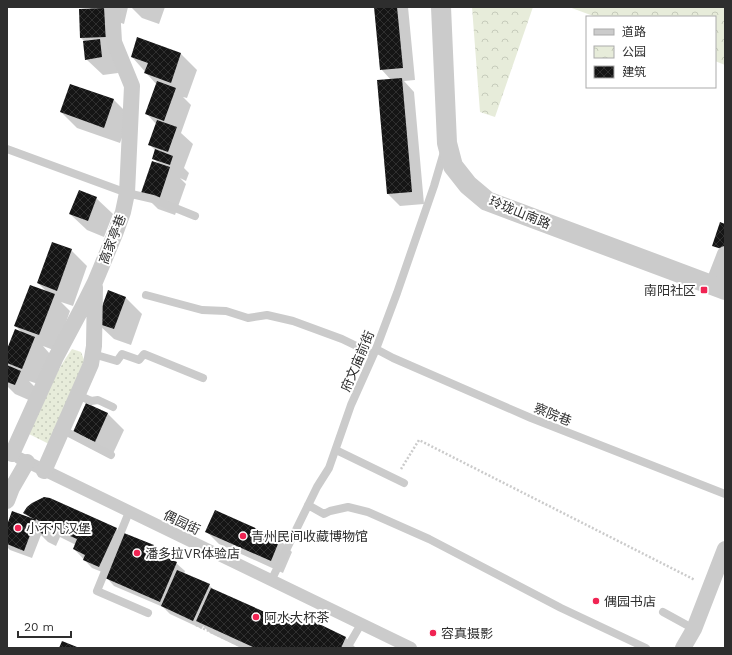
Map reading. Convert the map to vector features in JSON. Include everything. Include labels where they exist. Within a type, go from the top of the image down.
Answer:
[{"type":"street","name":"高家亭巷","points":[[9,453],[56,356],[82,310],[123,212],[127,193],[132,86],[114,42],[112,7]]},
{"type":"street","name":"玲珑山南路","points":[[441,7],[447,143],[453,166],[468,184],[487,201],[719,287]]},
{"type":"street","points":[[719,287],[725,254]]},
{"type":"street","points":[[44,471],[91,364],[93,354],[95,282]]},
{"type":"street","name":"偶园街","points":[[9,453],[411,648]]},
{"type":"street","points":[[7,501],[12,488],[27,462]]},
{"type":"street","points":[[683,648],[694,629],[725,549]]},
{"type":"lane","name":"府文庙前街","points":[[271,581],[288,549],[317,487],[329,468],[352,405],[375,351],[397,293],[434,186],[447,143]]},
{"type":"lane","points":[[7,149],[127,193],[153,199],[195,216]]},
{"type":"lane","name":"察院巷","points":[[146,295],[202,310],[226,311],[248,318],[267,315],[293,321],[393,358],[531,418],[725,494]]},
{"type":"lane","points":[[93,354],[117,361],[122,354],[139,360],[144,354],[203,378]]},
{"type":"lane","points":[[78,395],[91,401],[98,400],[113,407]]},
{"type":"lane","points":[[63,430],[111,455]]},
{"type":"lane","points":[[336,450],[404,483]]},
{"type":"lane","points":[[308,505],[324,514],[348,507],[368,512],[428,539],[562,608],[646,648]]},
{"type":"lane","points":[[129,512],[97,591],[148,614]]},
{"type":"lane","points":[[663,612],[694,629]]},
{"type":"lane","points":[[347,648],[361,624]]},
{"type":"path","points":[[396,478],[419,440],[710,587]]},
{"type":"path","points":[[196,626],[245,648]]},
{"type":"green space","points":[[472,7],[533,7],[495,117],[480,112]]},
{"type":"green space","points":[[569,7],[725,7],[725,65],[716,61],[716,16],[593,16]]},
{"type":"green space","points":[[72,349],[81,352],[85,362],[49,444],[29,434],[53,380]]},
{"type":"building","points":[[374,7],[397,7],[403,68],[380,70]]},
{"type":"building","points":[[105,8],[106,37],[80,38],[79,9]]},
{"type":"building","points":[[137,37],[181,53],[171,83],[144,73],[148,63],[131,57]]},
{"type":"building","points":[[100,39],[102,57],[85,60],[83,41]]},
{"type":"building","points":[[402,78],[412,192],[387,194],[377,80]]},
{"type":"building","points":[[157,81],[176,88],[164,121],[145,114]]},
{"type":"building","points":[[70,84],[114,99],[104,128],[60,112]]},
{"type":"building","points":[[157,120],[177,127],[168,152],[148,145]]},
{"type":"building","points":[[155,149],[173,156],[170,165],[152,159]]},
{"type":"building","points":[[152,161],[170,167],[159,200],[141,193]]},
{"type":"building","points":[[79,190],[97,197],[88,221],[69,214]]},
{"type":"building","points":[[720,222],[725,224],[725,250],[712,246]]},
{"type":"building","points":[[52,242],[72,249],[57,291],[37,283]]},
{"type":"building","points":[[30,285],[55,294],[39,335],[14,326]]},
{"type":"building","points":[[108,290],[126,297],[114,329],[96,323]]},
{"type":"building","points":[[15,329],[35,337],[22,369],[7,363],[7,349]]},
{"type":"building","points":[[7,365],[21,371],[15,385],[7,382]]},
{"type":"building","points":[[86,403],[108,413],[95,442],[73,432]]},
{"type":"building","points":[[44,497],[50,498],[117,528],[99,567],[83,560],[85,555],[73,549],[77,539],[47,526],[43,534],[34,530],[39,521],[36,519],[24,551],[7,544],[7,525],[12,511],[34,519],[23,513],[32,503]]},
{"type":"building","name":"青州民间收藏博物馆","points":[[215,510],[280,539],[271,561],[205,532]]},
{"type":"building","points":[[124,533],[154,545],[151,551],[177,562],[160,602],[105,578]]},
{"type":"building","points":[[177,570],[210,584],[193,621],[161,606]]},
{"type":"building","points":[[211,588],[285,621],[289,613],[311,624],[313,621],[346,637],[341,648],[255,648],[196,621]]},
{"type":"building","points":[[62,641],[77,647],[77,648],[59,648]]},
{"type":"place","name":"南阳社区","points":[[704,290]]},
{"type":"place","name":"小不凡汉堡","points":[[18,528]]},
{"type":"place","name":"青州民间收藏博物馆","points":[[243,536]]},
{"type":"place","name":"潘多拉VR体验店","points":[[137,553]]},
{"type":"place","name":"偶园书店","points":[[596,601]]},
{"type":"place","name":"阿水大杯茶","points":[[256,617]]},
{"type":"place","name":"容真摄影","points":[[433,633]]}]
